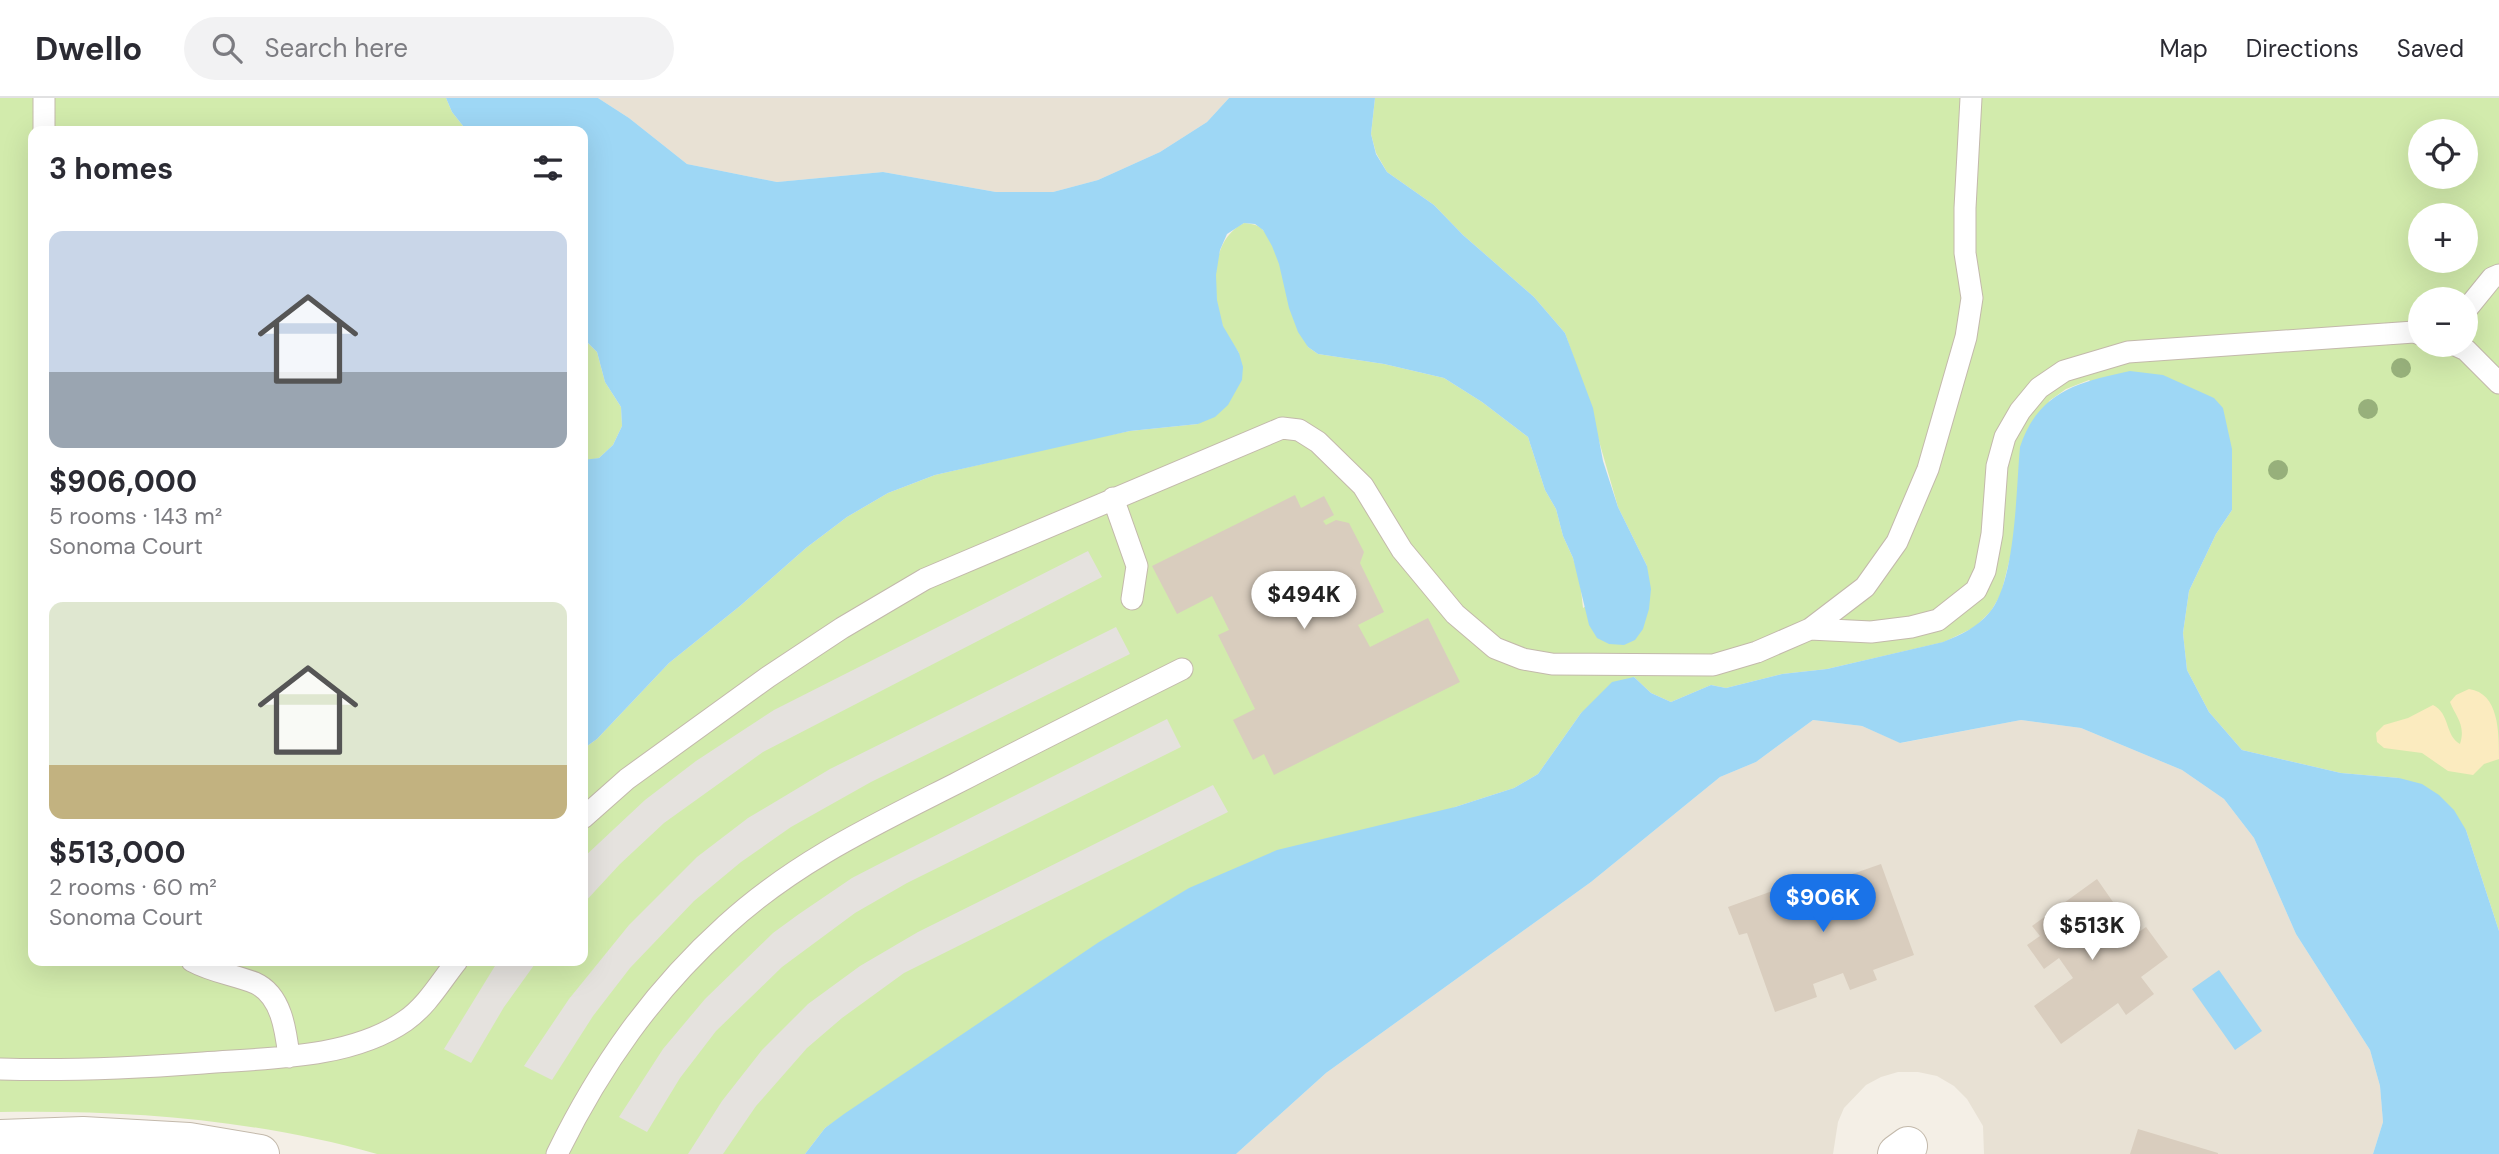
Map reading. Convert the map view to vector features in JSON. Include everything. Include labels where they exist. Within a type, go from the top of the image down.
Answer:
[{"type":"street","points":[[0,1139],[83,1136],[189,1142],[260,1154]]},
{"type":"lane","points":[[44,98],[44,126]]},
{"type":"lane","points":[[588,814],[627,779],[768,677],[842,628],[925,579],[1282,428],[1298,430],[1318,442],[1363,486],[1402,550],[1455,614],[1495,648],[1523,659],[1552,664],[1713,665],[1758,652],[1810,629],[1864,587],[1897,542],[1928,469],[1966,337],[1972,298],[1965,253],[1971,98]]},
{"type":"lane","points":[[2478,295],[2491,278],[2499,275]]},
{"type":"lane","points":[[1810,629],[1871,632],[1920,625],[1938,620],[1976,590],[1985,571],[1992,534],[1997,466],[2005,437],[2020,411],[2039,388],[2064,371],[2128,352],[2408,333]]},
{"type":"lane","points":[[2473,357],[2499,383]]},
{"type":"lane","points":[[1113,498],[1137,566],[1132,599]]},
{"type":"lane","points":[[557,1154],[593,1085],[657,995],[726,924],[765,892],[834,845],[1182,669]]},
{"type":"lane","points":[[202,966],[259,985],[279,1010],[289,1057]]},
{"type":"lane","points":[[0,1069],[132,1068],[289,1057],[349,1046],[397,1026],[425,1003],[453,966]]},
{"type":"shaded area","points":[[598,98],[1229,98],[1207,122],[1160,152],[1098,180],[1053,192],[996,192],[883,172],[777,182],[687,164],[629,118]]},
{"type":"shaded area","points":[[1088,551],[1102,577],[763,752],[664,823],[588,899],[588,853],[645,800],[696,761],[774,710]]},
{"type":"shaded area","points":[[1116,627],[1130,654],[871,782],[791,827],[741,862],[694,901],[630,968],[593,1016],[552,1080],[524,1066],[569,999],[629,925],[697,857],[748,818],[830,769]]},
{"type":"shaded area","points":[[1167,719],[1181,747],[907,883],[855,913],[782,967],[716,1031],[680,1078],[647,1132],[619,1117],[663,1049],[705,999],[773,933],[799,914],[852,878]]},
{"type":"shaded area","points":[[1813,720],[1862,726],[1901,743],[2021,720],[2081,728],[2182,770],[2224,799],[2254,838],[2296,934],[2370,1050],[2380,1086],[2383,1122],[2373,1154],[1984,1154],[1983,1126],[1967,1099],[1954,1086],[1937,1076],[1898,1072],[1866,1085],[1844,1108],[1838,1122],[1833,1154],[1236,1154],[1326,1073],[1591,882],[1720,777],[1756,762]]},
{"type":"shaded area","points":[[1213,785],[1228,812],[904,973],[842,1018],[807,1048],[756,1106],[723,1154],[688,1154],[722,1101],[762,1050],[808,1004],[860,966],[918,932]]},
{"type":"shaded area","points":[[495,966],[533,966],[504,1007],[471,1063],[444,1049]]},
{"type":"green space","points":[[0,98],[446,98],[452,112],[463,126],[28,126],[28,966],[588,966],[588,745],[669,663],[806,548],[847,517],[888,493],[935,475],[1090,439],[1130,431],[1198,424],[1239,353],[1222,324],[1215,282],[1224,241],[1244,223],[1259,227],[1270,241],[1308,347],[1318,354],[1384,364],[1444,378],[1482,402],[1528,437],[1545,490],[1556,509],[1563,536],[1573,558],[1580,581],[1583,608],[1647,566],[1618,507],[1565,333],[1534,297],[1463,235],[1434,205],[1387,172],[1376,153],[1371,134],[1375,98],[2499,98],[2499,931],[2466,830],[2399,778],[2341,773],[2242,750],[2209,712],[2187,670],[2183,633],[2189,591],[2216,534],[2232,510],[2089,380],[2066,389],[2049,401],[2001,594],[1991,611],[1975,627],[1944,642],[1827,669],[1782,674],[1726,688],[1711,685],[1671,702],[1651,693],[1634,677],[1581,713],[1538,774],[1514,788],[1455,807],[960,1038],[825,1128],[805,1154],[377,1154],[284,1132],[237,1125],[95,1113],[0,1112]]},
{"type":"green space","points":[[588,343],[597,352],[605,382],[621,407],[622,426],[613,445],[599,458],[588,460]]},
{"type":"sand","points":[[2469,689],[2479,692],[2492,706],[2499,737],[2499,759],[2484,764],[2473,775],[2448,771],[2422,753],[2384,748],[2377,742],[2376,733],[2384,725],[2408,718],[2433,705],[2442,713],[2452,736],[2460,744],[2461,726],[2450,702],[2456,695]]},
{"type":"water","points":[[446,98],[598,98],[629,118],[687,164],[777,182],[883,172],[996,192],[1053,192],[1098,180],[1160,152],[1207,122],[1229,98],[1375,98],[1371,134],[1376,154],[1387,172],[1434,205],[1463,235],[1534,297],[1565,333],[1593,408],[1603,461],[1618,507],[1647,566],[1651,589],[1643,629],[1635,640],[1624,645],[1609,644],[1597,638],[1589,625],[1573,558],[1563,536],[1556,509],[1545,490],[1528,437],[1482,402],[1444,378],[1384,364],[1318,354],[1308,347],[1298,332],[1289,308],[1272,246],[1263,230],[1255,224],[1244,223],[1227,234],[1220,250],[1216,275],[1217,300],[1223,326],[1239,353],[1243,367],[1242,380],[1228,405],[1215,417],[1198,424],[1130,431],[935,475],[888,493],[847,517],[806,548],[669,663],[588,745],[588,459],[599,458],[613,445],[622,426],[621,407],[605,382],[597,352],[588,343],[588,126],[463,126],[452,112]]},
{"type":"water","points":[[2130,371],[2163,375],[2214,398],[2223,408],[2232,449],[2232,510],[2216,534],[2189,591],[2183,633],[2187,670],[2209,712],[2242,750],[2341,773],[2399,778],[2422,784],[2439,795],[2454,810],[2466,830],[2499,931],[2499,1154],[2373,1154],[2383,1122],[2380,1086],[2370,1050],[2296,934],[2254,838],[2224,799],[2182,770],[2081,728],[2021,720],[1900,743],[1862,726],[1813,720],[1756,762],[1720,777],[1591,882],[1326,1073],[1236,1154],[805,1154],[825,1128],[844,1114],[1099,942],[1189,888],[1277,850],[1455,807],[1514,788],[1538,774],[1581,713],[1612,682],[1634,677],[1651,693],[1671,702],[1711,685],[1726,688],[1782,674],[1827,669],[1943,642],[1968,630],[1989,613],[2005,580],[2013,534],[2020,447],[2037,413],[2062,392],[2077,385]]},
{"type":"water","points":[[2219,970],[2262,1031],[2235,1050],[2192,989]]},
{"type":"building","points":[[1295,495],[1301,508],[1324,496],[1334,515],[1323,521],[1326,525],[1336,520],[1349,523],[1364,552],[1360,563],[1384,612],[1358,625],[1370,647],[1428,618],[1460,682],[1274,775],[1264,754],[1253,760],[1233,720],[1255,709],[1218,635],[1229,630],[1212,596],[1177,614],[1152,566]]},
{"type":"building","points":[[1881,864],[1914,955],[1873,970],[1877,980],[1850,990],[1843,973],[1813,984],[1817,997],[1775,1012],[1747,933],[1739,935],[1728,907],[1811,877],[1815,887]]},
{"type":"building","points":[[2097,879],[2120,912],[2107,921],[2123,943],[2146,927],[2168,957],[2141,977],[2154,994],[2126,1015],[2118,1003],[2061,1044],[2034,1006],[2073,978],[2059,958],[2044,969],[2027,945],[2040,936],[2032,926]]},
{"type":"building","points":[[2138,1129],[2218,1153],[2218,1154],[2130,1154]]}]
